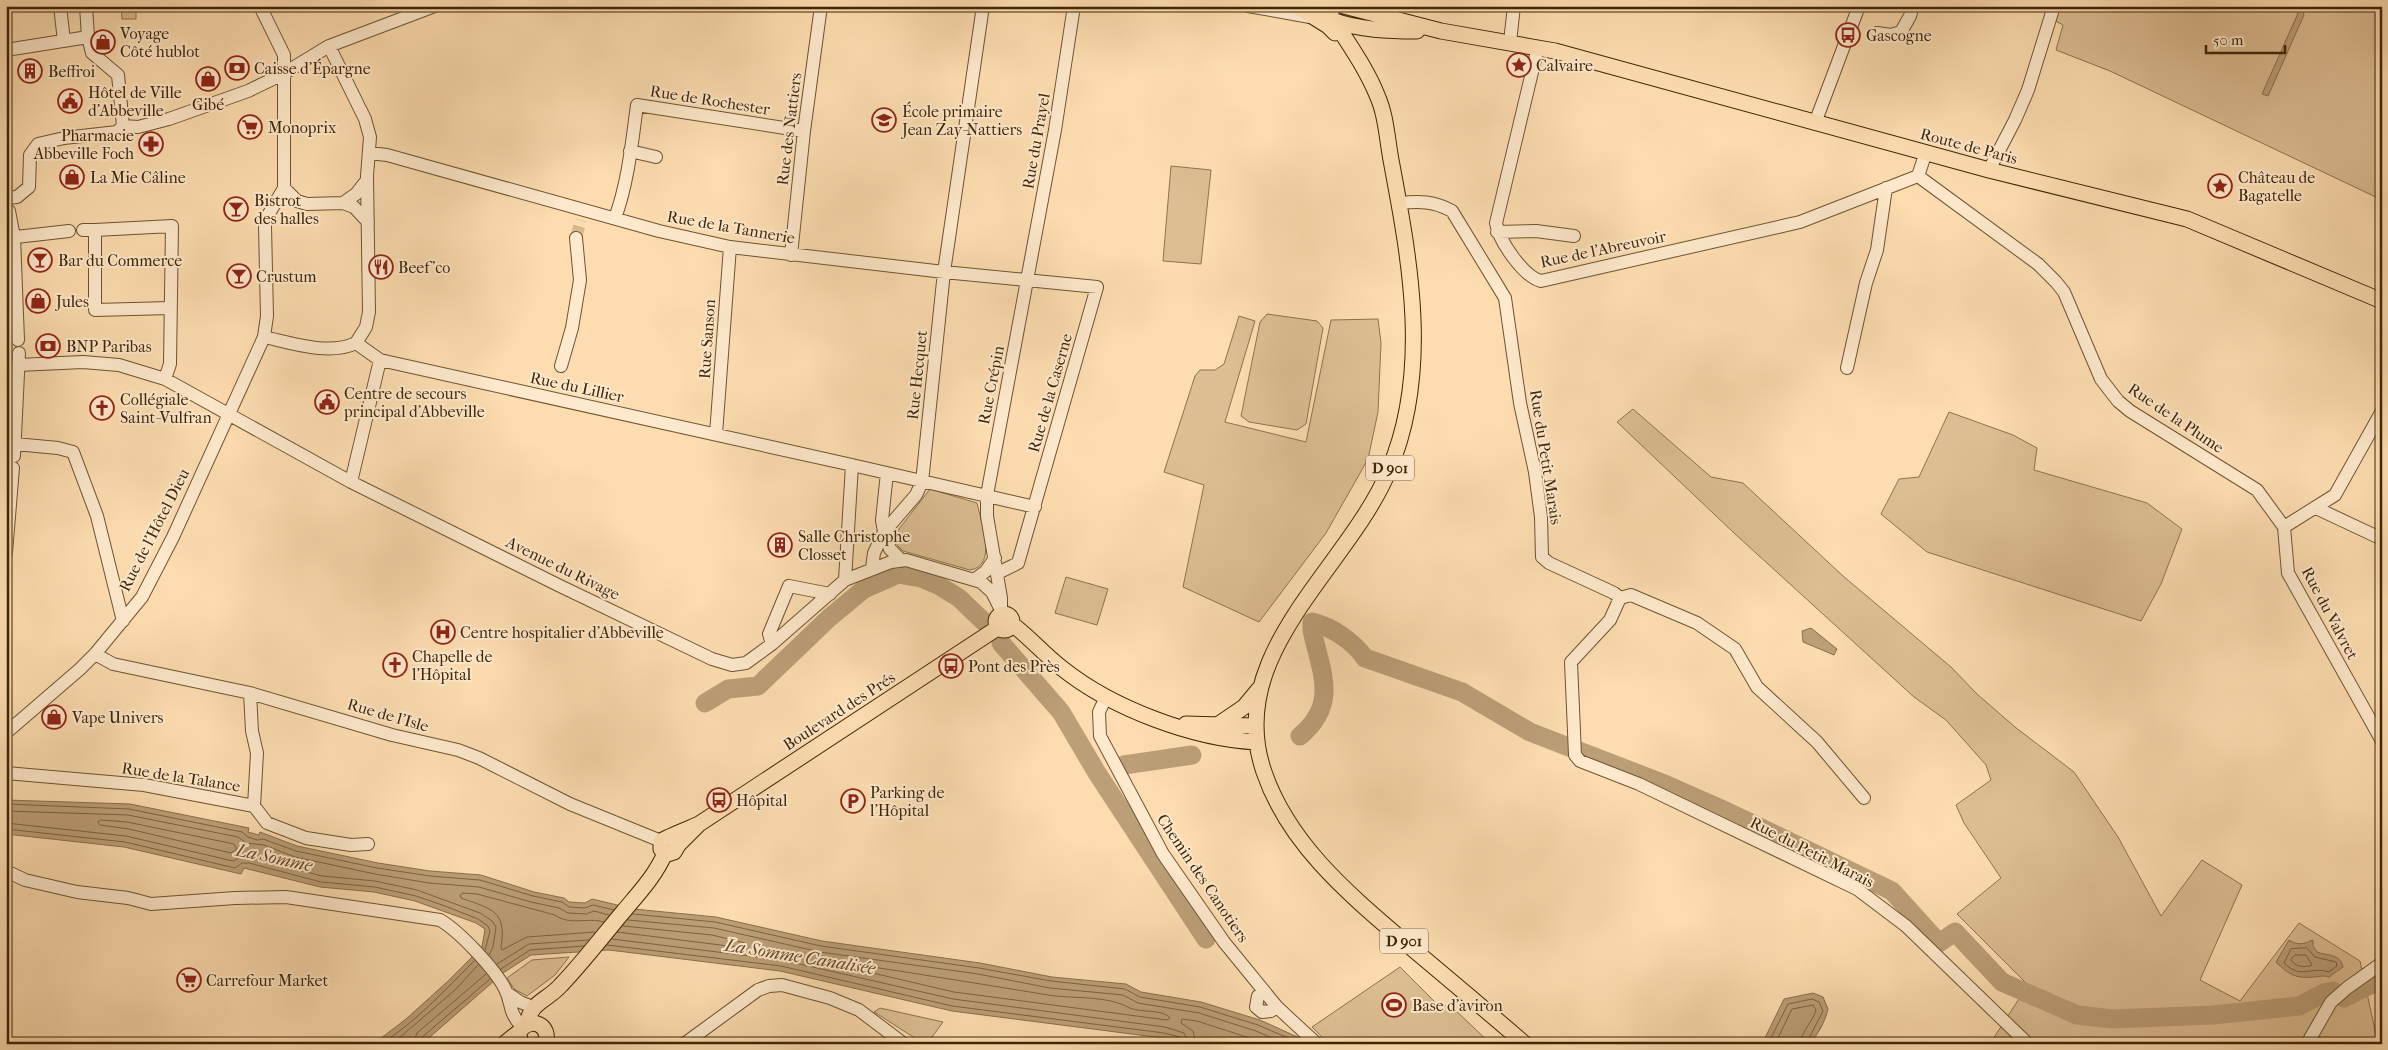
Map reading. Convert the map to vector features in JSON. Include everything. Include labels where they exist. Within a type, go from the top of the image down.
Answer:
[{"type":"main road","name":"D 901","points":[[1296,6],[1325,15],[1370,99],[1390,158],[1400,203],[1412,311],[1414,358],[1408,413],[1398,449],[1388,474],[1364,518],[1280,638],[1267,665],[1260,689],[1255,726],[1263,770],[1278,805],[1292,830],[1318,862],[1386,926],[1526,1044]]},
{"type":"main road","points":[[1345,6],[1442,31]]},
{"type":"main road","points":[[1325,15],[1358,26],[1399,31],[1442,31]]},
{"type":"main road","points":[[1325,15],[1349,44],[1378,96],[1383,111],[1390,158]]},
{"type":"main road","points":[[1349,44],[1358,26]]},
{"type":"main road","name":"Route de Paris","points":[[1442,31],[1538,47],[1815,124],[1989,170],[2187,219],[2382,301]]},
{"type":"main road","points":[[1003,619],[1017,628],[1064,670],[1106,697],[1147,716],[1212,737],[1257,742]]},
{"type":"main road","name":"Boulevard des Prés","points":[[533,1007],[552,994],[576,968],[660,866],[669,844],[1003,619]]},
{"type":"main road","points":[[1219,724],[1244,707],[1260,689]]},
{"type":"main road","points":[[1174,724],[1255,726]]},
{"type":"main road","name":"Boulevard des Prés","points":[[531,1033],[552,994]]},
{"type":"main road","points":[[531,1033],[529,1012],[533,1007]]},
{"type":"main road","points":[[504,1044],[531,1033],[560,1044]]},
{"type":"street","points":[[60,6],[64,41]]},
{"type":"street","points":[[86,6],[88,37],[92,53],[118,74],[123,126]]},
{"type":"street","points":[[260,6],[284,55],[284,188],[297,200],[307,204],[343,203],[354,207],[368,222]]},
{"type":"street","points":[[6,552],[16,355],[10,203],[24,192],[31,181],[30,155],[34,147],[44,141],[117,132],[123,126],[138,127],[182,115],[248,91],[284,74],[329,46],[435,6]]},
{"type":"street","name":"Rue des Nattiers","points":[[791,255],[804,131],[821,6]]},
{"type":"street","name":"Rue Hecquet","points":[[922,482],[944,272],[984,6]]},
{"type":"street","name":"Rue du Prayel","points":[[1027,280],[1056,130],[1074,6]]},
{"type":"street","points":[[1248,6],[1325,15]]},
{"type":"street","points":[[1510,42],[1514,6]]},
{"type":"street","points":[[1815,124],[1859,6]]},
{"type":"street","points":[[1877,33],[1891,35],[1901,32],[1913,6]]},
{"type":"street","points":[[1989,170],[2028,90],[2054,6]]},
{"type":"street","points":[[6,50],[88,37]]},
{"type":"street","points":[[264,338],[326,348],[340,348],[356,344],[366,327],[369,312],[367,180],[370,137],[365,119],[329,46]]},
{"type":"street","points":[[1538,47],[1496,223],[1497,232],[1536,231],[1574,236]]},
{"type":"street","name":"Rue de Rochester","points":[[614,218],[620,206],[637,105],[804,131]]},
{"type":"street","points":[[630,151],[656,157]]},
{"type":"street","points":[[1918,176],[1926,152]]},
{"type":"street","name":"Rue de la Tannerie","points":[[369,153],[387,155],[583,215],[614,218],[659,231],[730,246],[791,255],[1097,287]]},
{"type":"street","name":"Rue de l'Abreuvoir","points":[[1497,232],[1508,251],[1533,278],[1541,281],[1800,222],[1918,176]]},
{"type":"street","name":"Rue de la Plume","points":[[1918,176],[2038,264],[2056,282],[2064,292],[2101,379],[2118,401],[2130,411],[2257,490],[2284,527]]},
{"type":"street","points":[[343,203],[356,194],[367,180]]},
{"type":"street","name":"Rue de l'Hôtel Dieu","points":[[7,732],[80,670],[95,654],[142,597],[173,537],[264,338],[267,316],[265,226],[267,216],[284,188]]},
{"type":"street","points":[[1847,368],[1866,283],[1877,250],[1886,188]]},
{"type":"street","name":"Rue du Petit Marais","points":[[1400,203],[1422,201],[1441,205],[1452,211],[1504,298],[1520,403],[1535,472],[1541,517],[1542,557],[1548,563],[1614,592],[1620,598],[1610,620],[1571,662],[1575,749],[1580,761],[1639,784],[1857,889],[1906,926],[2028,1044]]},
{"type":"street","points":[[165,379],[170,364],[172,226],[89,230],[95,310],[170,308]]},
{"type":"street","points":[[10,237],[69,231]]},
{"type":"street","points":[[561,366],[572,328],[580,280],[576,238]]},
{"type":"street","name":"Rue Sanson","points":[[716,434],[730,246]]},
{"type":"street","name":"Rue Crépin","points":[[1003,619],[1002,598],[987,516],[987,495],[1027,280]]},
{"type":"street","name":"Rue de la Caserne","points":[[998,573],[1018,562],[1097,287]]},
{"type":"street","name":"Rue du Lillier","points":[[356,344],[380,360],[1035,507]]},
{"type":"street","name":"Avenue du Rivage","points":[[16,355],[118,365],[165,379],[352,482],[558,586],[712,659],[732,665],[746,663],[772,644],[845,580],[872,568],[901,560]]},
{"type":"street","points":[[352,482],[380,360]]},
{"type":"street","points":[[2284,527],[2335,495],[2381,413]]},
{"type":"street","points":[[12,453],[58,448],[73,452],[97,516],[123,620]]},
{"type":"street","points":[[845,580],[852,465]]},
{"type":"street","points":[[887,473],[882,520],[890,549],[901,560],[981,582],[992,592],[1003,619]]},
{"type":"street","points":[[872,568],[874,553],[884,532],[916,495],[922,482]]},
{"type":"street","points":[[2316,508],[2382,539]]},
{"type":"street","name":"Rue du Valvret","points":[[2284,527],[2288,573],[2382,741]]},
{"type":"street","points":[[974,580],[986,571],[995,558]]},
{"type":"street","points":[[772,644],[768,634],[789,586],[830,594]]},
{"type":"street","points":[[1620,598],[1631,595],[1697,623],[1735,649],[1757,687],[1817,742],[1864,798]]},
{"type":"street","name":"Rue de l'Isle","points":[[95,654],[114,664],[250,694],[479,758],[570,804],[669,844]]},
{"type":"street","points":[[250,694],[252,731],[257,753],[254,806]]},
{"type":"street","name":"Chemin des Canotiers","points":[[1106,697],[1098,712],[1100,736],[1163,854],[1224,942],[1277,1007],[1316,1044]]},
{"type":"street","points":[[6,728],[6,738]]},
{"type":"street","name":"Rue de la Talance","points":[[6,772],[144,785],[254,806],[266,823],[306,838],[351,845],[368,844]]},
{"type":"street","points":[[6,871],[26,880],[77,892],[128,898],[151,904],[236,898],[286,898],[440,920],[450,926],[468,943],[505,989],[520,1002],[533,1007]]},
{"type":"street","points":[[2307,1044],[2331,1002],[2382,963]]},
{"type":"street","points":[[684,1044],[758,990],[769,986],[782,985],[830,998],[859,1010],[904,1044]]},
{"type":"street","points":[[505,989],[511,1014],[531,1033]]},
{"type":"shaded area","points":[[121,6],[136,6],[136,19],[122,19]]},
{"type":"shaded area","points":[[2059,6],[2382,6],[2382,200],[2110,71],[2056,50],[2063,25],[2054,20]]},
{"type":"shaded area","points":[[1171,166],[1211,170],[1201,264],[1163,261]]},
{"type":"shaded area","points":[[1267,314],[1317,321],[1323,328],[1306,424],[1297,430],[1249,422],[1241,416],[1260,322]]},
{"type":"shaded area","points":[[1239,316],[1255,321],[1225,422],[1306,442],[1331,320],[1378,319],[1381,343],[1378,412],[1368,459],[1326,533],[1259,622],[1183,587],[1204,485],[1164,472],[1195,376],[1200,370],[1215,370],[1224,364]]},
{"type":"shaded area","points":[[1633,409],[1711,477],[1743,483],[1843,576],[1951,667],[1977,694],[2015,727],[2074,772],[2118,837],[2161,916],[2202,860],[2242,885],[2200,980],[2240,1001],[2299,923],[2360,961],[2378,1044],[1988,1044],[2028,985],[1957,914],[2001,878],[1964,823],[1956,805],[1991,780],[1986,765],[1946,720],[1914,697],[1734,533],[1617,422]]},
{"type":"shaded area","points":[[1949,412],[2013,435],[2037,448],[2034,470],[2147,503],[2182,529],[2161,584],[2141,621],[1927,552],[1881,514],[1899,479],[1919,477]]},
{"type":"shaded area","points":[[930,489],[977,503],[984,531],[986,552],[979,567],[970,570],[903,551],[897,545],[896,535],[899,529]]},
{"type":"shaded area","points":[[1066,577],[1108,589],[1097,625],[1055,613]]},
{"type":"shaded area","points":[[569,957],[555,975],[527,996],[514,989],[507,978],[532,960]]},
{"type":"shaded area","name":"Base d'aviron","points":[[1400,967],[1437,1004],[1452,1007],[1491,1044],[1329,1044],[1312,1027]]},
{"type":"shaded area","points":[[880,1008],[943,1022],[927,1044],[874,1012]]},
{"type":"water","points":[[2299,11],[2303,11],[2304,15],[2268,96],[2262,94]]},
{"type":"water","points":[[1811,628],[1837,649],[1834,655],[1803,642],[1802,631]]},
{"type":"water","points":[[6,800],[130,804],[249,828],[248,832],[259,835],[260,832],[297,846],[378,863],[430,871],[481,875],[534,892],[564,898],[569,902],[585,903],[592,899],[634,909],[716,917],[822,941],[980,963],[1052,977],[1126,984],[1141,992],[1201,1002],[1260,1020],[1313,1044],[1188,1044],[1163,1038],[952,1011],[780,971],[609,950],[531,955],[503,973],[422,1044],[368,1044],[380,1039],[406,1019],[447,982],[482,947],[485,929],[476,923],[415,901],[374,892],[320,887],[244,868],[241,874],[124,847],[6,834]]},
{"type":"water","points":[[2289,940],[2301,944],[2313,940],[2313,946],[2317,952],[2337,958],[2343,967],[2329,977],[2293,975],[2276,962]]},
{"type":"water","points":[[1813,993],[1823,997],[1828,1009],[1821,1028],[1809,1044],[1762,1044],[1784,999]]},
{"type":"waterway","points":[[705,703],[728,689],[758,686],[829,618],[864,589],[898,574],[921,578],[938,585],[959,598],[983,621]]},
{"type":"waterway","points":[[1300,736],[1312,724],[1320,712],[1323,699],[1324,687],[1312,622],[1327,627],[1342,636],[1365,658],[1462,692],[1530,732],[1662,783],[1730,813],[1892,891],[1939,943],[1955,932],[2002,982],[2077,1015],[2113,1019],[2213,1015],[2299,1006],[2324,993],[2333,991]]},
{"type":"waterway","points":[[1001,643],[1061,712],[1097,773],[1206,939]]},
{"type":"waterway","points":[[1124,765],[1192,755]]},
{"type":"waterway","points":[[2344,998],[2382,979]]},
{"type":"tunnel","points":[[576,238],[581,220]]},
{"type":"place","name":"Gascogne","points":[[1848,35]]},
{"type":"place","name":"Voyage Côté hublot","points":[[103,42]]},
{"type":"place","name":"Calvaire","points":[[1519,65]]},
{"type":"place","name":"Caisse d'Épargne","points":[[237,68]]},
{"type":"place","name":"Beffroi","points":[[30,71]]},
{"type":"place","name":"Gibé","points":[[208,79]]},
{"type":"place","name":"Hôtel de Ville d'Abbeville","points":[[70,101]]},
{"type":"place","name":"École primaire Jean Zay-Nattiers","points":[[884,120]]},
{"type":"place","name":"Monoprix","points":[[250,127]]},
{"type":"place","name":"Pharmacie Abbeville Foch","points":[[151,144]]},
{"type":"place","name":"La Mie Câline","points":[[72,177]]},
{"type":"place","name":"Château de Bagatelle","points":[[2220,186]]},
{"type":"place","name":"Bistrot des halles","points":[[236,209]]},
{"type":"place","name":"Bar du Commerce","points":[[40,260]]},
{"type":"place","name":"Beef'co","points":[[381,267]]},
{"type":"place","name":"Crustum","points":[[239,276]]},
{"type":"place","name":"Jules","points":[[38,301]]},
{"type":"place","name":"BNP Paribas","points":[[48,346]]},
{"type":"place","name":"Centre de secours principal d'Abbeville","points":[[327,402]]},
{"type":"place","name":"Collégiale Saint-Vulfran","points":[[102,408]]},
{"type":"place","name":"Salle Christophe Closset","points":[[780,545]]},
{"type":"place","name":"Centre hospitalier d'Abbeville","points":[[443,632]]},
{"type":"place","name":"Chapelle de l'Hôpital","points":[[395,665]]},
{"type":"place","name":"Pont des Près","points":[[951,666]]},
{"type":"place","name":"Vape Univers","points":[[54,717]]},
{"type":"place","name":"Hôpital","points":[[719,800]]},
{"type":"place","name":"Parking de l'Hôpital","points":[[853,801]]},
{"type":"place","name":"Carrefour Market","points":[[189,980]]},
{"type":"place","name":"Base d'aviron","points":[[1394,1005]]},
{"type":"water label","name":"La Somme","points":[[274,858]]},
{"type":"water label","name":"La Somme Canalisée","points":[[800,957]]}]
